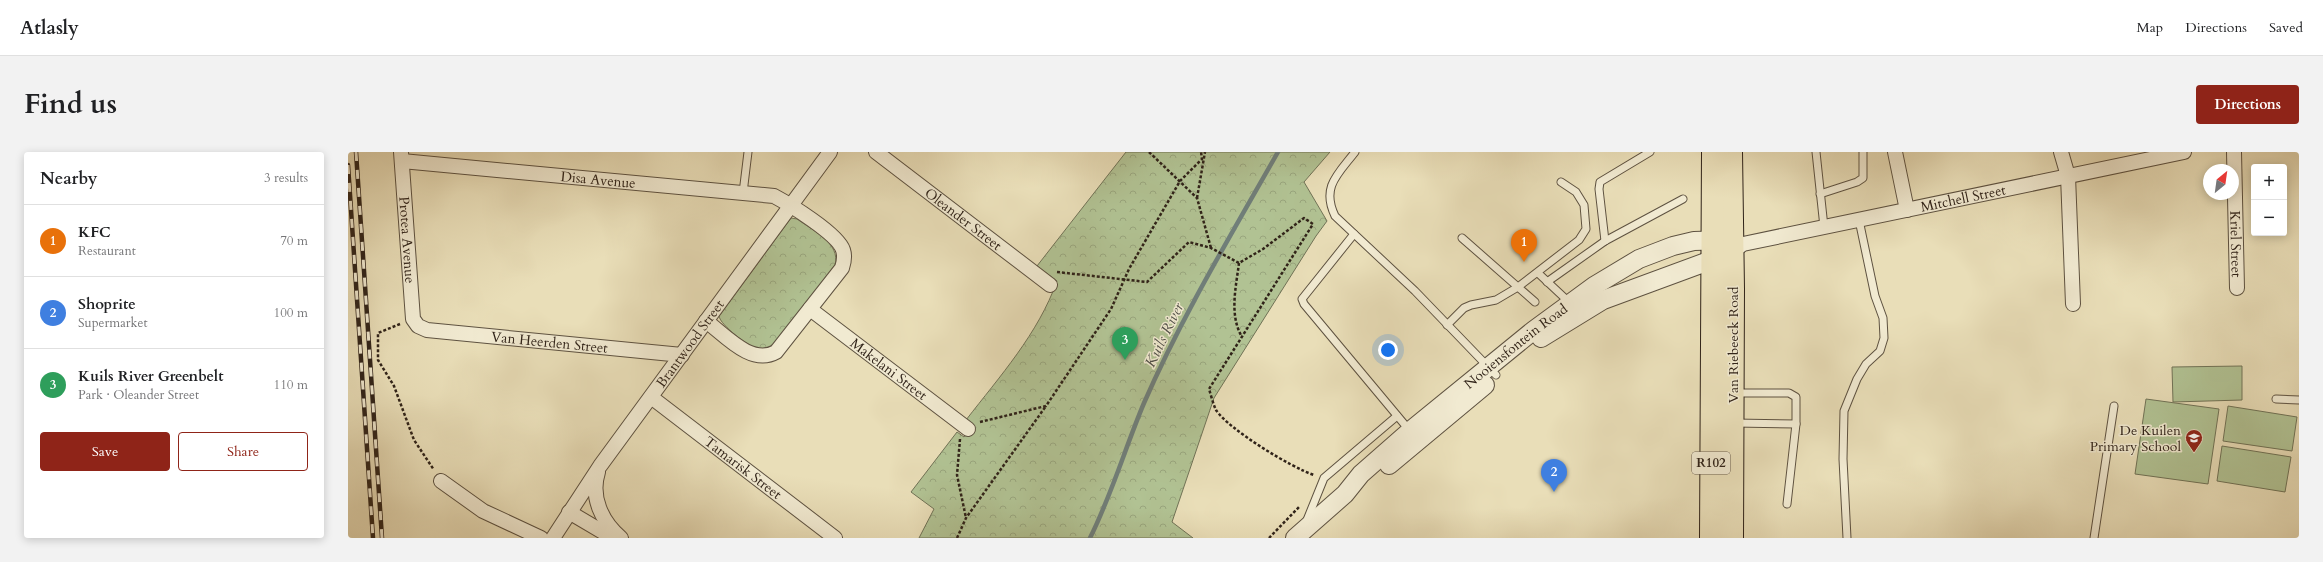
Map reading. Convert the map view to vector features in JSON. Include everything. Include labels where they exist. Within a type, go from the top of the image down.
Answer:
[{"type":"main road","name":"Van Riebeeck Road","points":[[1713,152],[1727,247],[1733,393],[1732,538]]},
{"type":"main road","name":"Van Riebeeck Road","points":[[1711,538],[1727,247],[1730,152]]},
{"type":"street","name":"Brantwood Street","points":[[553,538],[600,466],[830,152]]},
{"type":"street","name":"Oleander Street","points":[[876,152],[1045,281]]},
{"type":"street","points":[[1895,152],[1907,210]]},
{"type":"street","points":[[2060,152],[2068,176],[2073,304]]},
{"type":"street","name":"Mitchell Street","points":[[1727,247],[2184,152]]},
{"type":"street","name":"Kriel Street","points":[[2234,152],[2237,288]]},
{"type":"street","name":"Disa Avenue","points":[[402,156],[774,196],[791,205]]},
{"type":"street","name":"Protea Avenue","points":[[402,156],[415,323]]},
{"type":"street","points":[[706,321],[746,351],[753,355],[766,356],[780,348],[842,268],[844,256],[843,249],[835,238],[791,205]]},
{"type":"street","name":"Nooiensfontein Road","points":[[1345,494],[1369,480],[1416,443],[1492,370],[1570,303],[1619,269],[1639,259],[1673,246],[1727,247]]},
{"type":"street","name":"Nooiensfontein Road","points":[[1299,534],[1345,494],[1362,474],[1410,431],[1492,370],[1603,300],[1727,247]]},
{"type":"street","name":"Makelani Street","points":[[810,309],[968,429]]},
{"type":"street","name":"Van Heerden Street","points":[[415,323],[426,330],[682,355]]},
{"type":"street","name":"Tamarisk Street","points":[[651,397],[835,538]]},
{"type":"street","points":[[600,466],[596,486],[598,505],[607,524],[621,538]]},
{"type":"street","points":[[441,481],[483,511],[541,538]]},
{"type":"street","points":[[569,512],[613,538]]},
{"type":"lane","points":[[743,193],[748,152]]},
{"type":"lane","points":[[1355,152],[1333,180],[1328,193],[1330,206],[1335,216],[1415,291],[1492,370]]},
{"type":"lane","points":[[1605,241],[1599,189],[1600,182],[1650,152]]},
{"type":"lane","points":[[1816,152],[1824,227]]},
{"type":"lane","points":[[1820,194],[1858,182],[1863,178],[1863,152]]},
{"type":"lane","points":[[1448,325],[1464,308],[1471,305],[1496,300],[1518,287],[1579,240],[1586,229],[1586,212],[1581,199],[1576,192],[1561,182]]},
{"type":"lane","points":[[1547,282],[1605,241],[1683,199]]},
{"type":"lane","points":[[1847,538],[1843,459],[1844,411],[1857,379],[1866,364],[1880,351],[1884,338],[1884,318],[1876,296],[1858,220]]},
{"type":"lane","points":[[1354,234],[1302,299],[1304,304],[1410,431]]},
{"type":"lane","points":[[1462,238],[1535,302]]},
{"type":"lane","points":[[1538,273],[1570,303]]},
{"type":"lane","points":[[1733,393],[1793,393],[1796,397],[1796,424],[1787,504]]},
{"type":"lane","points":[[2276,399],[2299,400]]},
{"type":"lane","points":[[2094,538],[2114,406]]},
{"type":"lane","points":[[1299,534],[1324,478],[1397,416]]},
{"type":"lane","points":[[1733,423],[1796,424]]},
{"type":"path","points":[[1149,152],[1197,198]]},
{"type":"path","points":[[1201,152],[1202,159],[1197,198],[1211,248]]},
{"type":"path","points":[[957,538],[966,518],[1090,343],[1126,280],[1129,269],[1152,227],[1180,181],[1202,159],[1205,152]]},
{"type":"path","points":[[1239,263],[1263,249],[1304,218],[1313,224],[1209,389],[1216,410],[1235,428],[1300,471],[1324,478]]},
{"type":"path","points":[[1045,281],[1051,271],[1147,282],[1189,242],[1211,248],[1239,263]]},
{"type":"path","points":[[1239,263],[1234,305],[1236,325],[1242,337]]},
{"type":"path","points":[[415,323],[378,333],[378,360],[394,386],[414,440],[441,481]]},
{"type":"path","points":[[966,518],[958,475],[960,439],[968,429],[976,424],[1046,406]]},
{"type":"path","points":[[1269,538],[1319,487]]},
{"type":"green space","points":[[1126,152],[1330,152],[1304,182],[1327,221],[1316,236],[1214,398],[1172,522],[1193,538],[919,538],[934,509],[911,492],[957,432],[964,437],[973,425],[966,420],[1005,371],[1029,337],[1040,319],[1057,281],[1037,266]]},
{"type":"green space","points":[[791,218],[797,219],[830,244],[836,257],[835,265],[776,342],[768,347],[759,349],[755,348],[736,336],[724,325],[719,316]]},
{"type":"green space","points":[[2242,366],[2242,400],[2173,402],[2172,367]]},
{"type":"green space","points":[[2146,399],[2219,409],[2208,484],[2135,474]]},
{"type":"green space","points":[[2228,406],[2297,417],[2292,451],[2223,441]]},
{"type":"green space","points":[[2222,446],[2291,457],[2285,492],[2217,481]]},
{"type":"waterway","name":"Kuils River","points":[[1090,538],[1105,505],[1144,403],[1174,339],[1278,152]]},
{"type":"railway","points":[[356,152],[382,538]]},
{"type":"railway","points":[[348,165],[373,538]]},
{"type":"place","name":"KFC","points":[[1524,262]]},
{"type":"place","name":"Kuils River Greenbelt","points":[[1125,360]]},
{"type":"place","name":"De Kuilen Primary School","points":[[2194,453]]},
{"type":"place","name":"Shoprite","points":[[1554,492]]}]
